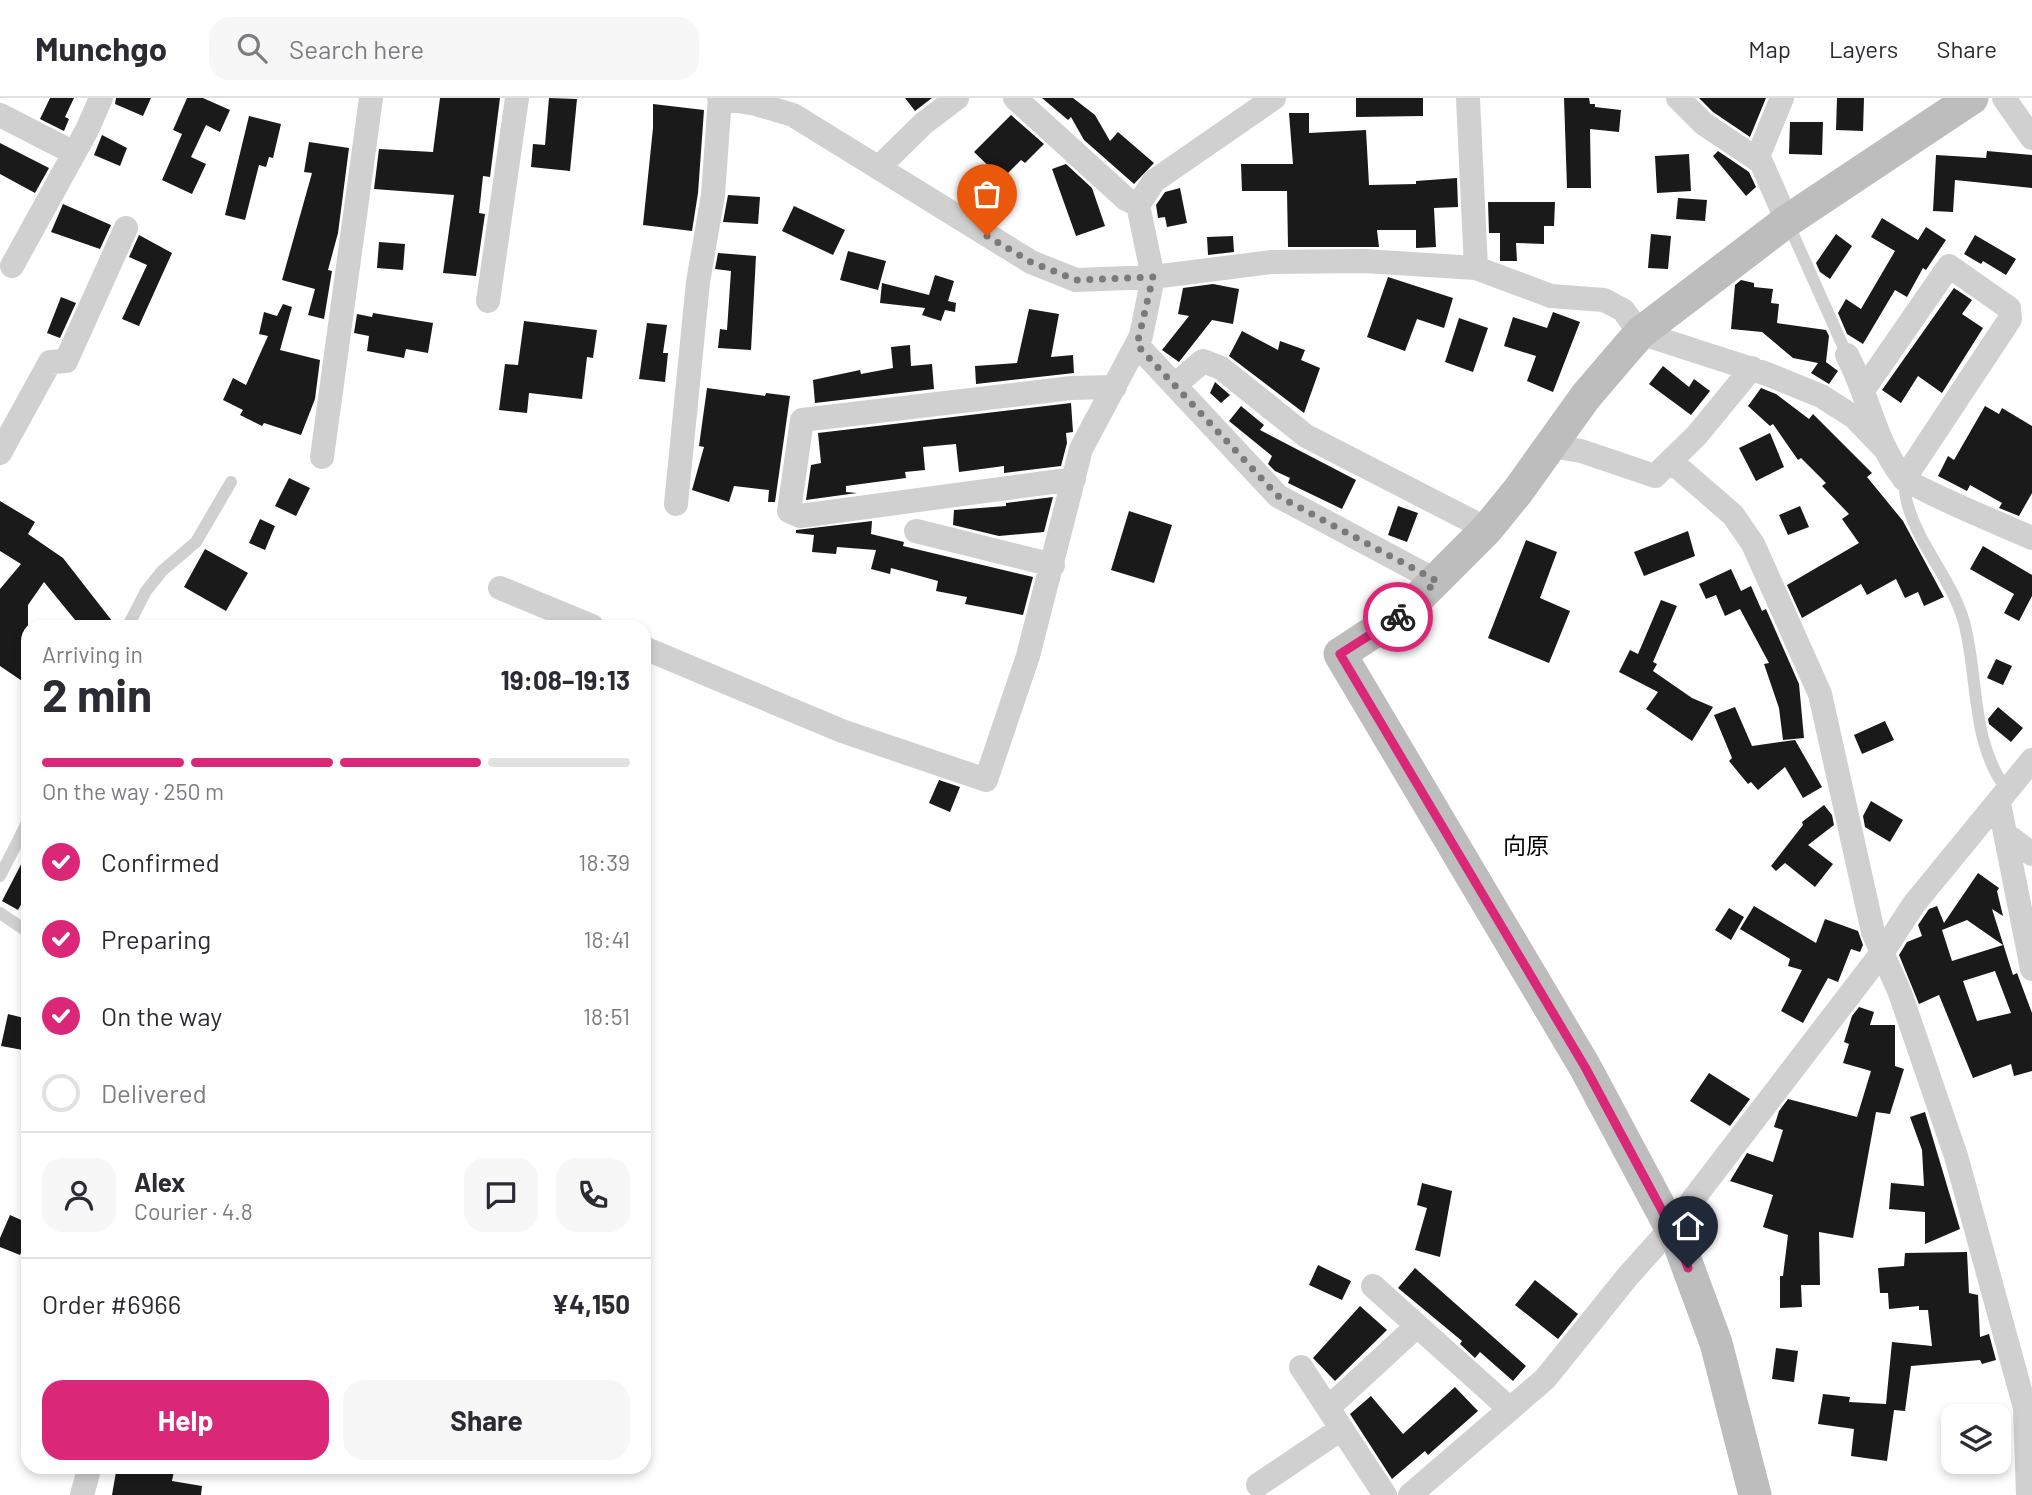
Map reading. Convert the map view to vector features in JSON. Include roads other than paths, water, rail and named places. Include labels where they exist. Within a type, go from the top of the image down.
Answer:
[{"type":"street","points":[[12,266],[101,98]]},
{"type":"street","points":[[322,457],[371,98]]},
{"type":"street","points":[[488,301],[517,98]]},
{"type":"street","points":[[676,504],[698,282],[713,195],[719,98],[756,104],[793,115],[1031,262],[1076,280],[1153,277],[1272,261],[1364,261],[1476,268],[1551,296],[1604,300],[1623,310],[1640,333],[1752,368],[1821,396],[1854,417],[1884,448],[1904,479],[2028,528]]},
{"type":"street","points":[[879,167],[924,123],[957,98]]},
{"type":"street","points":[[651,651],[842,731],[986,780],[1028,656],[1081,449],[1137,345],[1153,277],[1138,205],[1105,181],[1015,98]]},
{"type":"street","points":[[1138,205],[1154,181],[1274,98]]},
{"type":"street","points":[[1468,98],[1476,268]]},
{"type":"street","points":[[1678,98],[1704,124],[1761,162],[1787,221]]},
{"type":"street","points":[[1757,159],[1782,98]]},
{"type":"street","points":[[1755,1495],[1716,1343],[1671,1228],[1585,1067],[1340,654],[1404,612],[1487,529],[1586,396],[1640,333],[1787,221],[1972,98]]},
{"type":"street","points":[[2004,98],[2032,138]]},
{"type":"street","points":[[0,115],[74,153]]},
{"type":"street","points":[[0,453],[50,362],[66,361],[126,228]]},
{"type":"street","points":[[1864,389],[1949,266],[2009,309],[2010,319],[1904,479]]},
{"type":"street","points":[[1137,345],[1278,496],[1437,581]]},
{"type":"street","points":[[1847,355],[1864,389],[1884,448]]},
{"type":"street","points":[[1176,384],[1203,361],[1222,368],[1306,436],[1487,529]]},
{"type":"street","points":[[1550,446],[1581,451],[1654,476],[1672,462],[1752,368]]},
{"type":"street","points":[[1074,479],[800,516],[789,511],[802,421],[1071,388],[1115,387]]},
{"type":"street","points":[[1672,462],[1733,515],[1753,544],[1820,694],[1873,932],[1884,950],[1956,1156],[2025,1408],[2028,1495]]},
{"type":"street","points":[[916,531],[1053,565]]},
{"type":"street","points":[[500,588],[577,620]]},
{"type":"street","points":[[1410,1495],[1545,1379],[1628,1276],[1671,1228],[1884,950],[1914,904],[2032,760]]},
{"type":"street","points":[[2004,797],[2005,834],[2032,969]]},
{"type":"street","points":[[2005,834],[2032,854]]},
{"type":"street","points":[[1373,1286],[1510,1409]]},
{"type":"street","points":[[1258,1485],[1335,1418],[1417,1326]]},
{"type":"street","points":[[1301,1367],[1385,1495]]},
{"type":"street","points":[[82,1495],[88,1474]]},
{"type":"lane","points":[[1787,221],[1847,355]]},
{"type":"lane","points":[[1904,479],[1908,506],[1948,582],[1964,622],[1982,736],[2004,797]]},
{"type":"lane","points":[[131,620],[146,591],[162,571],[196,542],[231,482]]},
{"type":"lane","points":[[0,876],[21,835]]},
{"type":"lane","points":[[0,913],[21,927]]},
{"type":"district","name":"向原","points":[[1526,845]]}]
